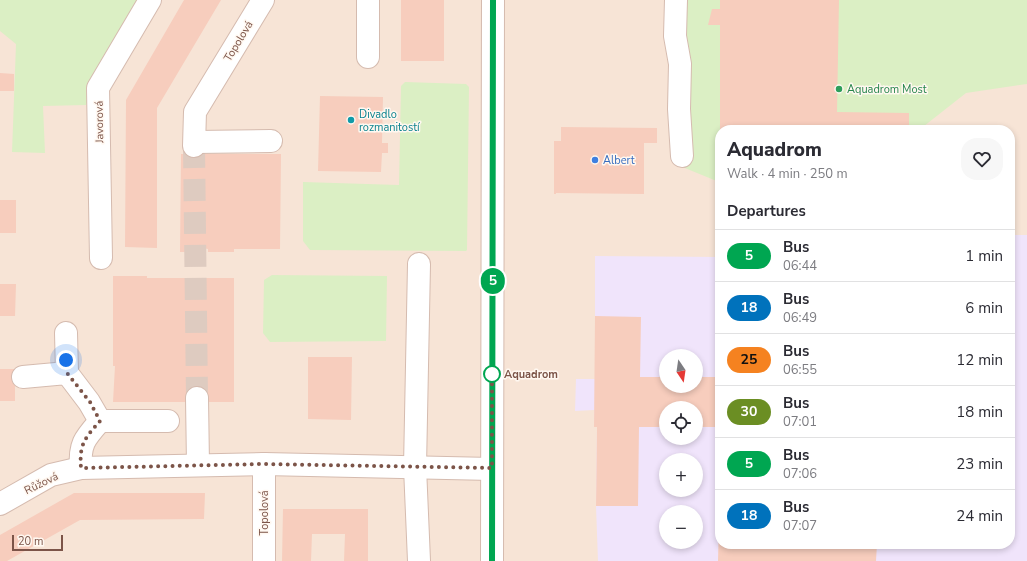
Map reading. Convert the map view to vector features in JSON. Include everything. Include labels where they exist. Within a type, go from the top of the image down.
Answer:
[{"type":"street","name":"Javorová","points":[[101,258],[98,88],[150,0]]},
{"type":"street","name":"Topolová","points":[[263,0],[195,112],[194,144],[271,141]]},
{"type":"street","points":[[368,0],[368,56]]},
{"type":"street","points":[[492,561],[493,0]]},
{"type":"street","points":[[676,0],[675,36],[680,64],[679,109],[682,156]]},
{"type":"street","points":[[419,264],[415,467],[419,561]]},
{"type":"street","points":[[66,333],[67,373],[90,402],[100,421]]},
{"type":"street","points":[[23,377],[67,373]]},
{"type":"street","points":[[197,398],[198,466]]},
{"type":"street","points":[[81,468],[80,454],[85,438],[100,421],[168,421]]},
{"type":"street","name":"Topolová","points":[[264,464],[264,561]]},
{"type":"street","name":"Růžová","points":[[0,504],[51,476],[81,468],[264,464],[492,468]]},
{"type":"shaded area","points":[[0,0],[1027,0],[1027,561],[0,561]]},
{"type":"shaded area","points":[[1015,235],[1027,235],[1027,561],[598,561],[596,506],[597,427],[594,427],[594,410],[575,411],[576,379],[595,379],[595,256],[715,257],[715,549],[1015,549]]},
{"type":"green space","points":[[0,0],[141,0],[86,105],[43,106],[45,153],[12,152],[16,44],[0,31]]},
{"type":"green space","name":"Aquadrom Most","points":[[682,0],[1027,0],[1027,84],[966,93],[925,125],[715,125],[715,180],[680,166]]},
{"type":"green space","points":[[405,82],[466,84],[469,87],[467,250],[310,250],[303,241],[303,182],[399,185],[401,86]]},
{"type":"green space","points":[[272,275],[387,276],[386,341],[270,342],[263,333],[264,280]]},
{"type":"building","points":[[184,0],[221,0],[157,108],[157,248],[125,247],[126,100]]},
{"type":"building","points":[[401,0],[444,0],[444,61],[401,61]]},
{"type":"building","points":[[720,0],[839,0],[837,112],[909,113],[909,125],[720,125],[720,25],[708,25],[712,9],[720,9]]},
{"type":"building","points":[[0,73],[14,74],[14,91],[0,91]]},
{"type":"building","name":"Divadlo rozmanitostí","points":[[320,96],[383,97],[382,143],[388,143],[388,153],[382,153],[381,172],[318,171]]},
{"type":"building","points":[[561,127],[657,128],[657,143],[644,143],[644,194],[554,194],[554,141],[561,141]]},
{"type":"building","points":[[181,154],[281,154],[280,249],[234,249],[234,252],[208,252],[208,249],[203,248],[203,252],[180,252]]},
{"type":"building","points":[[0,200],[16,200],[16,233],[0,233]]},
{"type":"building","points":[[113,276],[147,276],[147,278],[234,278],[234,402],[113,402],[115,366],[113,366]]},
{"type":"building","points":[[0,284],[16,284],[15,316],[0,316]]},
{"type":"building","points":[[595,316],[641,317],[640,377],[659,377],[659,393],[703,393],[703,377],[715,377],[715,427],[703,427],[703,401],[659,401],[659,427],[639,427],[638,506],[596,506],[597,427],[594,427]]},
{"type":"building","points":[[308,357],[352,357],[351,420],[308,419]]},
{"type":"building","points":[[0,369],[15,369],[15,401],[0,401]]},
{"type":"building","points":[[74,493],[205,493],[204,519],[80,520],[7,561],[0,561],[0,535]]},
{"type":"building","points":[[283,509],[368,509],[368,561],[344,561],[345,534],[312,534],[311,561],[282,561]]},
{"type":"building","points":[[718,549],[877,549],[876,561],[718,561]]},
{"type":"tunnel","points":[[194,146],[197,398]]},
{"type":"bus line","name":"5","points":[[492,561],[493,0]]},
{"type":"place","name":"Aquadrom Most","points":[[839,89]]},
{"type":"place","name":"Divadlo rozmanitostí","points":[[351,120]]},
{"type":"place","name":"Albert","points":[[595,160]]},
{"type":"place","name":"Aquadrom","points":[[492,374]]},
{"type":"route","points":[[66,360],[67,373],[90,402],[100,421],[85,438],[80,454],[81,468],[264,464],[365,467],[492,468],[492,374]]}]
